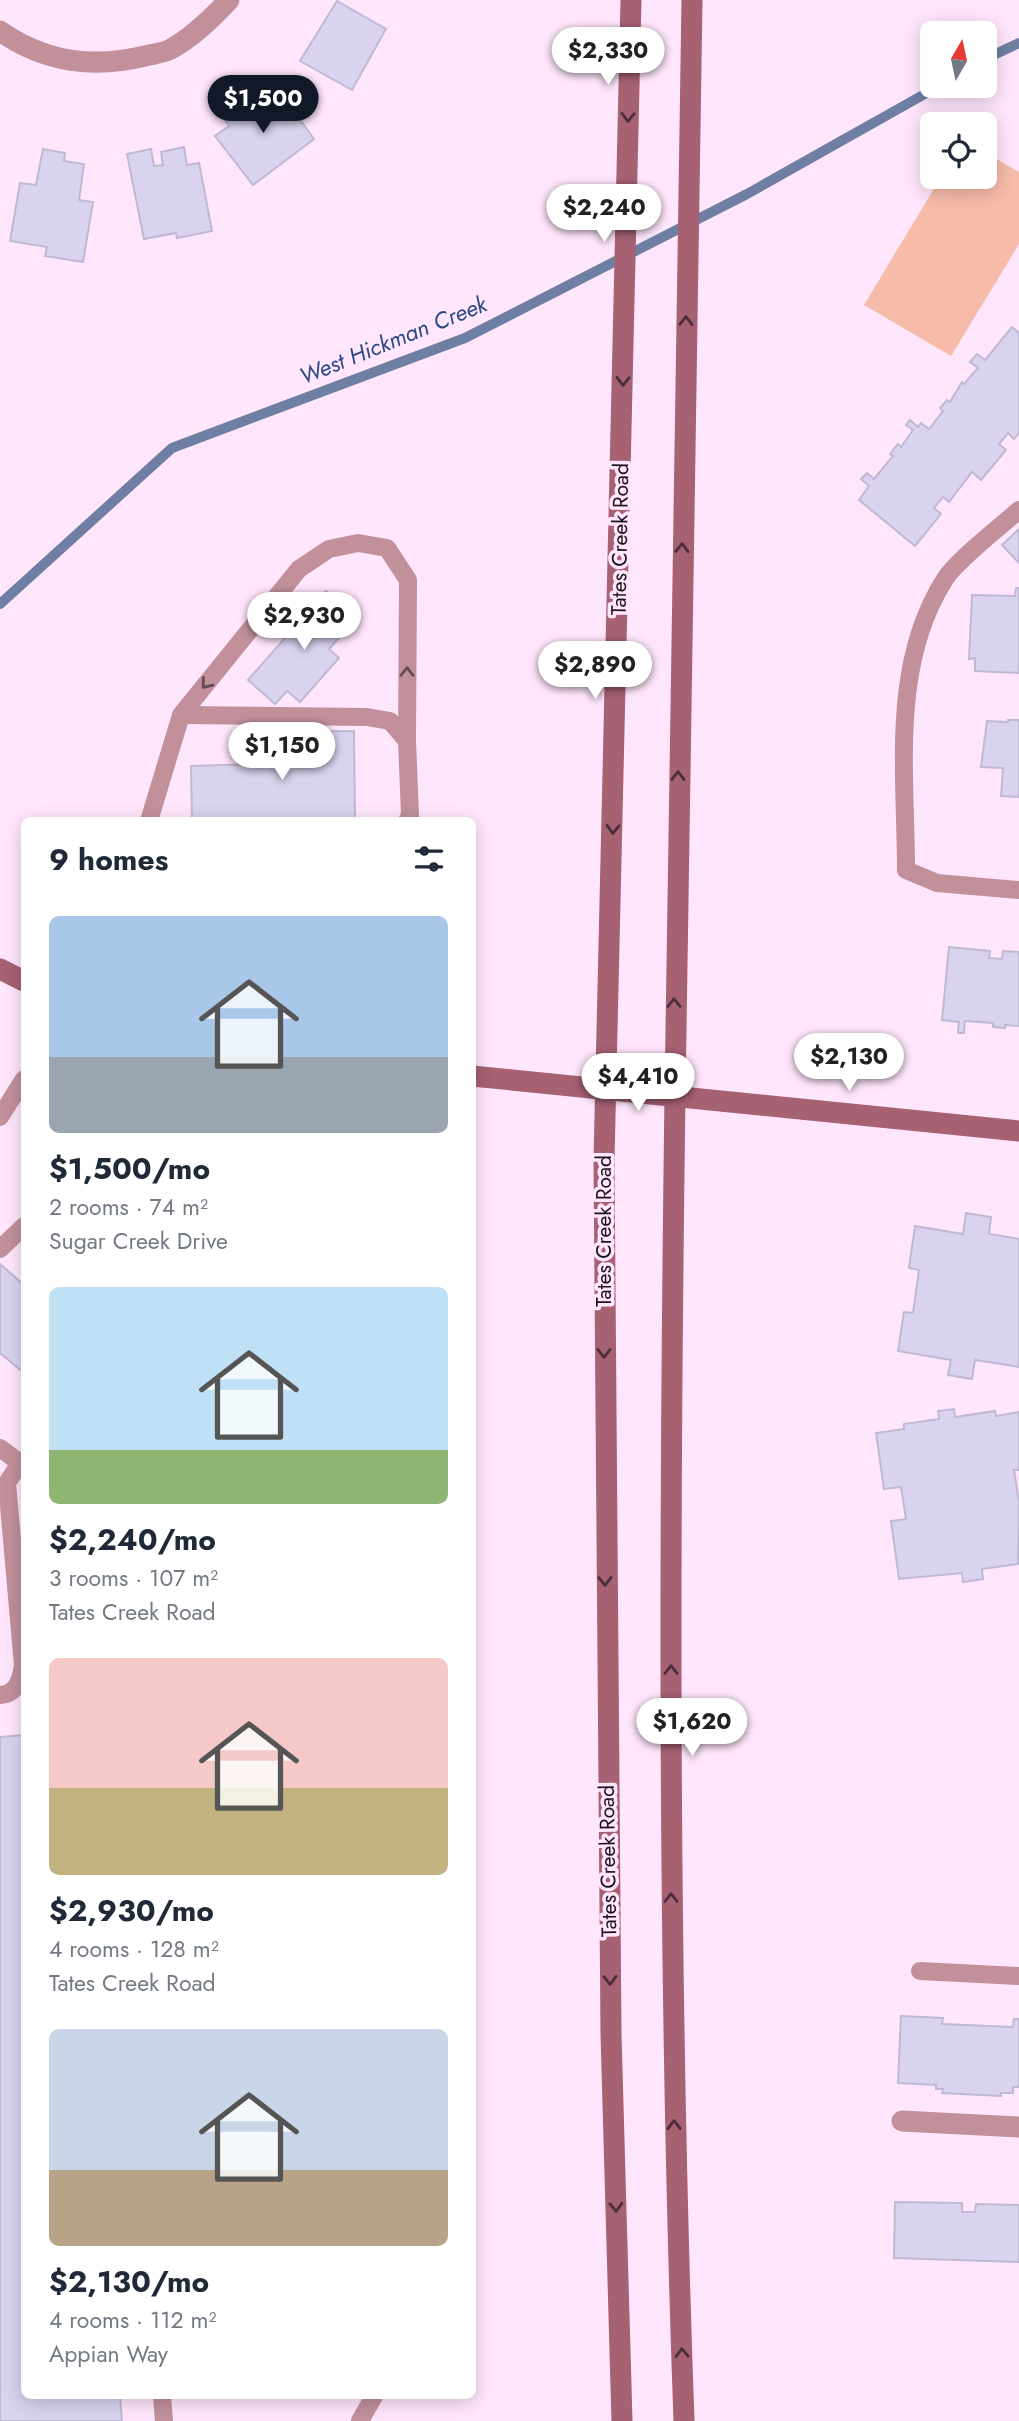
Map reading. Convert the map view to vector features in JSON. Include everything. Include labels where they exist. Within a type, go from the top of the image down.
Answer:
[{"type":"main road","name":"Tates Creek Road","points":[[622,2421],[611,2034],[607,1742],[605,1089],[631,0]]},
{"type":"main road","points":[[684,2421],[675,2185],[671,1932],[672,1205],[692,0]]},
{"type":"main road","points":[[0,969],[21,980]]},
{"type":"main road","points":[[476,1076],[1019,1131]]},
{"type":"street","points":[[0,31],[24,48],[75,62],[122,62],[170,51],[202,27],[229,0]]},
{"type":"street","points":[[902,2121],[1019,2127]]},
{"type":"lane","points":[[1019,510],[946,577],[918,634],[906,691],[906,870],[937,883],[1019,890]]},
{"type":"lane","points":[[150,817],[181,715],[299,569],[329,549],[358,542],[387,548],[408,580],[409,817]]},
{"type":"lane","points":[[181,715],[367,717],[390,721],[407,741]]},
{"type":"lane","points":[[0,1117],[21,1084]]},
{"type":"lane","points":[[0,1249],[21,1229]]},
{"type":"lane","points":[[0,1448],[21,1463]]},
{"type":"lane","points":[[21,1465],[8,1483],[21,1641]]},
{"type":"lane","points":[[0,1695],[7,1695],[20,1682],[21,1676]]},
{"type":"lane","points":[[920,1970],[1019,1976]]},
{"type":"lane","points":[[162,2399],[164,2421]]},
{"type":"lane","points":[[360,2421],[372,2399]]},
{"type":"shaded area","points":[[997,159],[1019,172],[1019,244],[951,356],[864,305],[934,189],[997,189]]},
{"type":"building","points":[[337,1],[386,29],[352,90],[300,61]]},
{"type":"building","points":[[278,89],[314,139],[253,185],[215,136],[229,126],[224,119],[258,93],[264,100]]},
{"type":"building","points":[[184,147],[187,165],[199,163],[212,231],[177,238],[176,233],[144,239],[127,154],[151,149],[154,166],[163,165],[161,152]]},
{"type":"building","points":[[43,149],[65,153],[64,161],[84,164],[79,200],[93,202],[83,262],[45,256],[47,247],[10,241],[20,183],[36,185]]},
{"type":"building","points":[[1012,327],[1019,333],[1019,433],[1014,439],[1008,433],[999,444],[1006,450],[981,480],[972,472],[949,502],[943,497],[934,508],[941,514],[915,546],[859,500],[869,486],[861,479],[867,473],[874,479],[893,456],[890,454],[898,444],[901,447],[913,430],[906,425],[910,420],[918,427],[921,423],[929,429],[943,411],[940,408],[947,400],[950,402],[962,382],[964,384],[978,368],[970,362],[977,354],[985,360]]},
{"type":"building","points":[[1019,529],[1019,563],[1002,545]]},
{"type":"building","points":[[1016,588],[1019,588],[1019,673],[975,671],[975,658],[969,659],[972,595],[1015,596]]},
{"type":"building","points":[[326,591],[357,618],[329,649],[339,658],[300,702],[287,691],[275,704],[248,680]]},
{"type":"building","points":[[1019,720],[1019,797],[1001,796],[1003,768],[981,767],[987,721]]},
{"type":"building","points":[[354,731],[355,817],[192,817],[191,766],[260,764],[260,732]]},
{"type":"building","points":[[949,947],[990,951],[989,958],[1002,959],[1003,951],[1019,952],[1019,1026],[993,1027],[993,1023],[965,1021],[964,1033],[958,1033],[959,1022],[942,1020]]},
{"type":"building","points":[[966,1213],[991,1217],[989,1234],[1019,1239],[1019,1367],[975,1360],[972,1379],[948,1375],[951,1360],[898,1351],[904,1312],[913,1313],[919,1270],[909,1268],[915,1226],[963,1234]]},
{"type":"building","points":[[0,1264],[21,1282],[21,1370],[0,1353]]},
{"type":"building","points":[[954,1409],[955,1417],[995,1411],[996,1416],[1019,1412],[1019,1470],[1014,1470],[1019,1502],[1018,1564],[982,1569],[983,1579],[963,1582],[962,1573],[899,1579],[891,1521],[906,1519],[901,1487],[884,1489],[876,1433],[904,1429],[904,1424],[939,1419],[938,1411]]},
{"type":"building","points":[[21,1735],[21,2399],[120,2399],[122,2421],[0,2421],[0,1737]]},
{"type":"building","points":[[901,2016],[943,2018],[942,2024],[1013,2027],[1014,2019],[1019,2019],[1019,2087],[1013,2087],[1013,2093],[1001,2093],[1001,2096],[942,2093],[943,2089],[936,2089],[936,2085],[898,2083]]},
{"type":"building","points":[[895,2202],[962,2203],[962,2212],[975,2212],[976,2204],[1019,2205],[1019,2262],[894,2258]]},
{"type":"waterway","name":"West Hickman Creek","points":[[998,53],[1019,43]]},
{"type":"waterway","name":"West Hickman Creek","points":[[0,604],[172,448],[465,338],[747,194],[920,97]]}]
